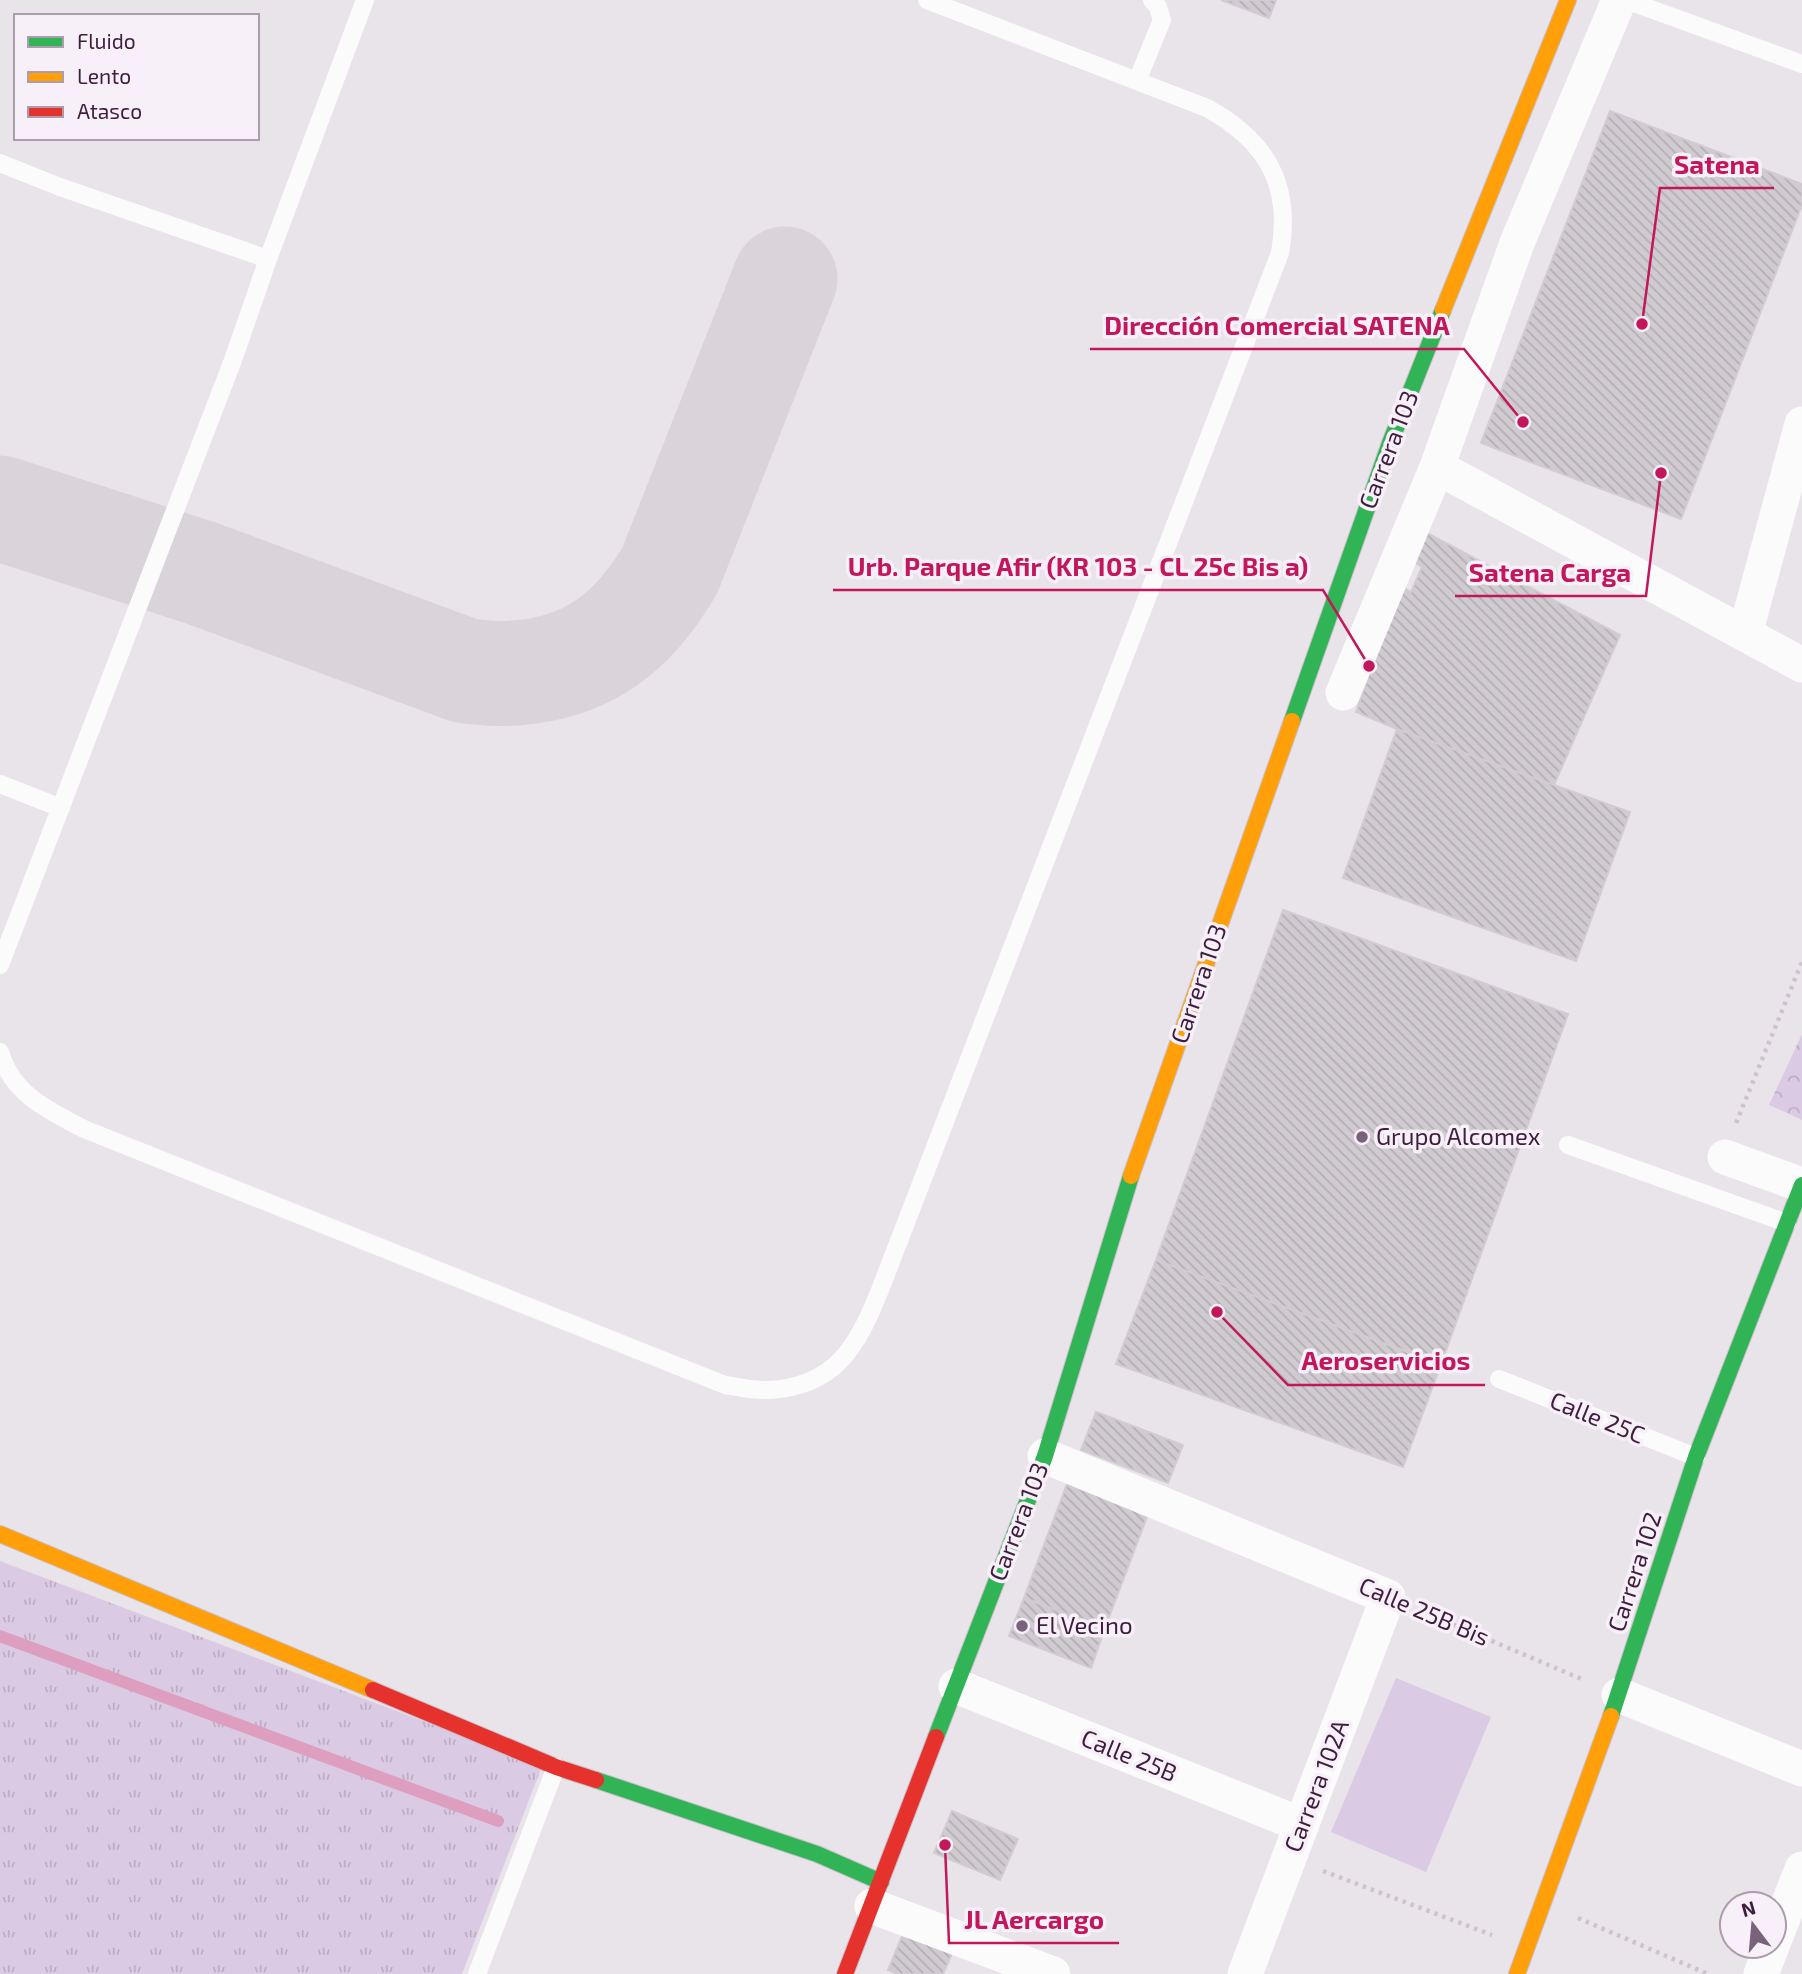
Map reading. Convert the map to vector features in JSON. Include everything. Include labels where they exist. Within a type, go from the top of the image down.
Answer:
[{"type":"street","name":"Carrera 103","points":[[845,1974],[1045,1456],[1133,1170],[1386,456],[1569,0]]},
{"type":"street","name":"Carrera 103","points":[[1343,693],[1437,467],[1517,243],[1619,0]]},
{"type":"street","points":[[1745,634],[1802,424]]},
{"type":"street","points":[[1437,467],[1802,665]]},
{"type":"street","points":[[1725,1157],[1802,1185]]},
{"type":"street","name":"Carrera 102","points":[[1517,1974],[1619,1695],[1696,1457],[1802,1185]]},
{"type":"street","name":"Calle 25B Bis","points":[[1045,1456],[1388,1597]]},
{"type":"street","points":[[0,1534],[556,1767],[817,1854],[876,1894],[1053,1974]]},
{"type":"street","name":"Carrera 102A","points":[[1245,1974],[1388,1597]]},
{"type":"street","name":"Calle 25B","points":[[956,1686],[1302,1825]]},
{"type":"street","points":[[1619,1695],[1802,1769]]},
{"type":"street","points":[[1788,1905],[1802,1869]]},
{"type":"lane","points":[[0,965],[233,360],[365,0]]},
{"type":"lane","points":[[1,1057],[20,1087],[36,1103],[84,1129],[725,1385],[765,1390],[796,1387],[824,1376],[856,1342],[865,1327],[1280,253],[1284,230],[1284,206],[1279,183],[1259,151],[1226,118],[1208,108],[927,0]]},
{"type":"lane","points":[[1137,81],[1162,20],[1158,7],[1152,0]]},
{"type":"lane","points":[[1626,0],[1802,64]]},
{"type":"lane","points":[[0,163],[60,187],[268,259]]},
{"type":"lane","points":[[0,784],[61,808]]},
{"type":"lane","points":[[1568,1145],[1787,1223]]},
{"type":"lane","name":"Calle 25C","points":[[1499,1379],[1696,1457]]},
{"type":"lane","points":[[477,1974],[556,1767]]},
{"type":"path","points":[[1725,1157],[1724,1153],[1802,962]]},
{"type":"path","name":"Calle 25B Bis","points":[[1388,1597],[1619,1695]]},
{"type":"path","points":[[1290,1858],[1527,1948]]},
{"type":"path","points":[[1542,1902],[1708,1974]]},
{"type":"green space","points":[[1802,1034],[1802,1120],[1769,1105]]},
{"type":"green space","points":[[0,1561],[542,1766],[462,1974],[0,1974]]},
{"type":"green space","points":[[1396,1678],[1491,1717],[1426,1872],[1331,1832]]},
{"type":"building","points":[[1221,0],[1276,0],[1269,18]]},
{"type":"building","points":[[1610,111],[1802,184],[1802,205],[1681,519],[1481,443]]},
{"type":"building","points":[[1423,531],[1620,635],[1554,785],[1356,712],[1399,585],[1411,592],[1422,567],[1412,561]]},
{"type":"building","points":[[1397,729],[1630,812],[1576,961],[1343,878]]},
{"type":"building","name":"Grupo Alcomex","points":[[1283,910],[1568,1014],[1441,1364],[1156,1260]]},
{"type":"building","points":[[1156,1260],[1441,1364],[1403,1467],[1116,1364]]},
{"type":"building","points":[[1096,1412],[1183,1445],[1168,1483],[1081,1450]]},
{"type":"building","points":[[1067,1484],[1148,1514],[1105,1628],[1024,1598]]},
{"type":"building","points":[[1024,1598],[1105,1628],[1091,1668],[1009,1636]]},
{"type":"building","points":[[952,1811],[1018,1839],[1000,1880],[934,1853]]},
{"type":"building","points":[[905,1929],[954,1949],[943,1974],[898,1974],[888,1970]]},
{"type":"waterway","points":[[0,1636],[498,1821]]},
{"type":"taxiway","points":[[0,508],[201,573],[466,671],[509,674],[565,664],[587,655],[624,629],[641,612],[670,570],[785,279]]},
{"type":"traffic: fast","points":[[1292,721],[1390,443],[1443,310]]},
{"type":"traffic: fast","points":[[936,1737],[1045,1456],[1131,1176]]},
{"type":"traffic: fast","points":[[1611,1716],[1696,1457],[1802,1185]]},
{"type":"traffic: fast","points":[[596,1780],[817,1854],[881,1882]]},
{"type":"traffic: slow","points":[[1443,310],[1568,0]]},
{"type":"traffic: slow","points":[[1131,1176],[1292,721]]},
{"type":"traffic: slow","points":[[0,1534],[373,1690]]},
{"type":"traffic: slow","points":[[1517,1974],[1611,1716]]},
{"type":"traffic: jam","points":[[373,1690],[556,1767],[596,1780]]},
{"type":"traffic: jam","points":[[845,1974],[936,1737]]},
{"type":"place","name":"Satena","points":[[1642,324]]},
{"type":"place","name":"Dirección Comercial SATENA","points":[[1523,422]]},
{"type":"place","name":"Satena Carga","points":[[1661,473]]},
{"type":"place","name":"Urb. Parque Afir (KR 103 - CL 25c Bis a)","points":[[1369,666]]},
{"type":"place","name":"Grupo Alcomex","points":[[1362,1137]]},
{"type":"place","name":"Aeroservicios","points":[[1217,1312]]},
{"type":"place","name":"El Vecino","points":[[1022,1626]]},
{"type":"place","name":"JL Aercargo","points":[[945,1845]]}]
